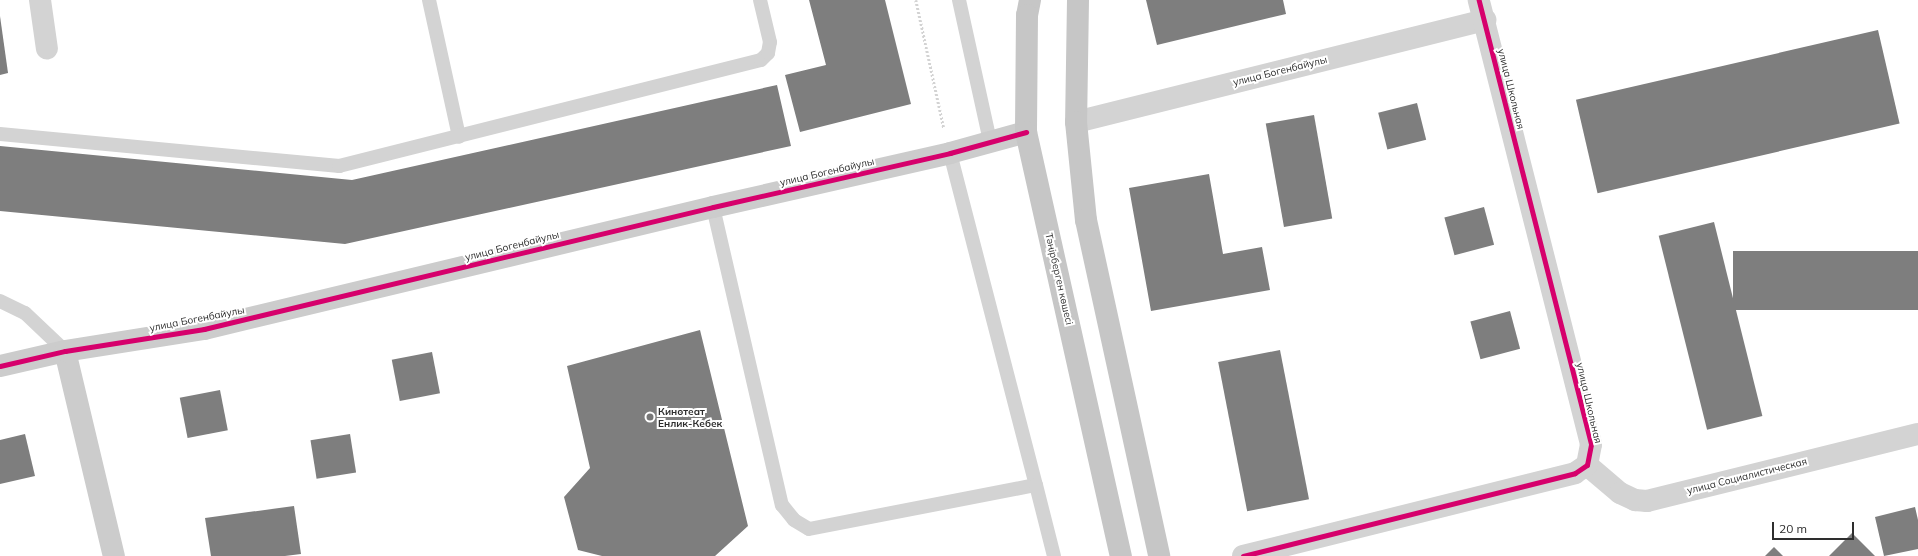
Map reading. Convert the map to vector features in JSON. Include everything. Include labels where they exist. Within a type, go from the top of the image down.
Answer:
[{"type":"main road","name":"Тәңірберген көшесі","points":[[1030,0],[1027,15],[1026,132],[1121,556]]},
{"type":"main road","points":[[1078,0],[1076,122],[1086,220],[1159,556]]},
{"type":"street","points":[[40,0],[47,49]]},
{"type":"street","name":"улица Богенбайулы","points":[[1076,122],[1482,10]]},
{"type":"street","name":"улица Школьная","points":[[1482,10],[1592,444],[1587,465]]},
{"type":"street","name":"улица Богенбайулы","points":[[0,366],[65,351],[204,329],[713,207],[950,153],[1026,132]]},
{"type":"street","points":[[65,351],[114,556]]},
{"type":"street","name":"улица Социалистическая","points":[[1587,465],[1620,493],[1635,500],[1647,501],[1918,434]]},
{"type":"street","points":[[1243,556],[1575,473],[1587,465]]},
{"type":"lane","points":[[429,0],[459,137]]},
{"type":"lane","points":[[0,134],[339,166],[761,60],[768,53],[770,42],[760,0]]},
{"type":"lane","points":[[959,0],[990,141]]},
{"type":"lane","points":[[950,153],[1054,556]]},
{"type":"lane","points":[[713,207],[782,505],[794,520],[809,529],[1036,485]]},
{"type":"lane","points":[[0,301],[25,313],[65,351]]},
{"type":"path","points":[[916,0],[950,153]]},
{"type":"building","points":[[809,0],[885,0],[911,104],[800,132],[785,75],[826,65]]},
{"type":"building","points":[[1146,0],[1283,0],[1286,14],[1157,45]]},
{"type":"building","points":[[0,16],[8,73],[0,75]]},
{"type":"building","points":[[1878,30],[1900,124],[1598,193],[1576,100]]},
{"type":"building","points":[[777,85],[791,146],[345,244],[0,211],[0,146],[352,180]]},
{"type":"building","points":[[1417,103],[1426,140],[1387,150],[1378,113]]},
{"type":"building","points":[[1314,115],[1332,218],[1284,227],[1266,124]]},
{"type":"building","points":[[1209,174],[1223,254],[1262,247],[1270,290],[1151,311],[1129,188]]},
{"type":"building","points":[[1484,207],[1494,245],[1454,255],[1444,218]]},
{"type":"building","points":[[1714,222],[1762,416],[1707,430],[1659,236]]},
{"type":"building","points":[[1733,251],[1918,251],[1918,310],[1733,310]]},
{"type":"building","points":[[1510,311],[1520,349],[1480,359],[1470,322]]},
{"type":"building","name":"Кинотеат Енлик-Кебек","points":[[700,330],[748,526],[715,556],[602,556],[578,550],[564,497],[590,468],[567,366]]},
{"type":"building","points":[[1280,350],[1309,499],[1247,511],[1218,362]]},
{"type":"building","points":[[432,352],[440,393],[400,401],[392,360]]},
{"type":"building","points":[[220,390],[228,430],[188,438],[180,398]]},
{"type":"building","points":[[25,434],[35,476],[0,484],[0,440]]},
{"type":"building","points":[[350,434],[356,473],[317,479],[310,440]]},
{"type":"building","points":[[294,506],[301,554],[285,556],[211,556],[205,518]]},
{"type":"building","points":[[1915,507],[1918,520],[1918,549],[1884,556],[1875,517]]},
{"type":"building","points":[[1852,533],[1875,556],[1829,556]]},
{"type":"building","points":[[1774,547],[1783,556],[1765,556]]},
{"type":"cycle path","points":[[1243,556],[1575,473],[1587,465],[1591,444],[1479,0]]},
{"type":"cycle path","points":[[0,366],[65,351],[204,329],[713,207],[950,153],[1026,132]]},
{"type":"place","name":"Кинотеат Енлик-Кебек","points":[[650,417]]}]
